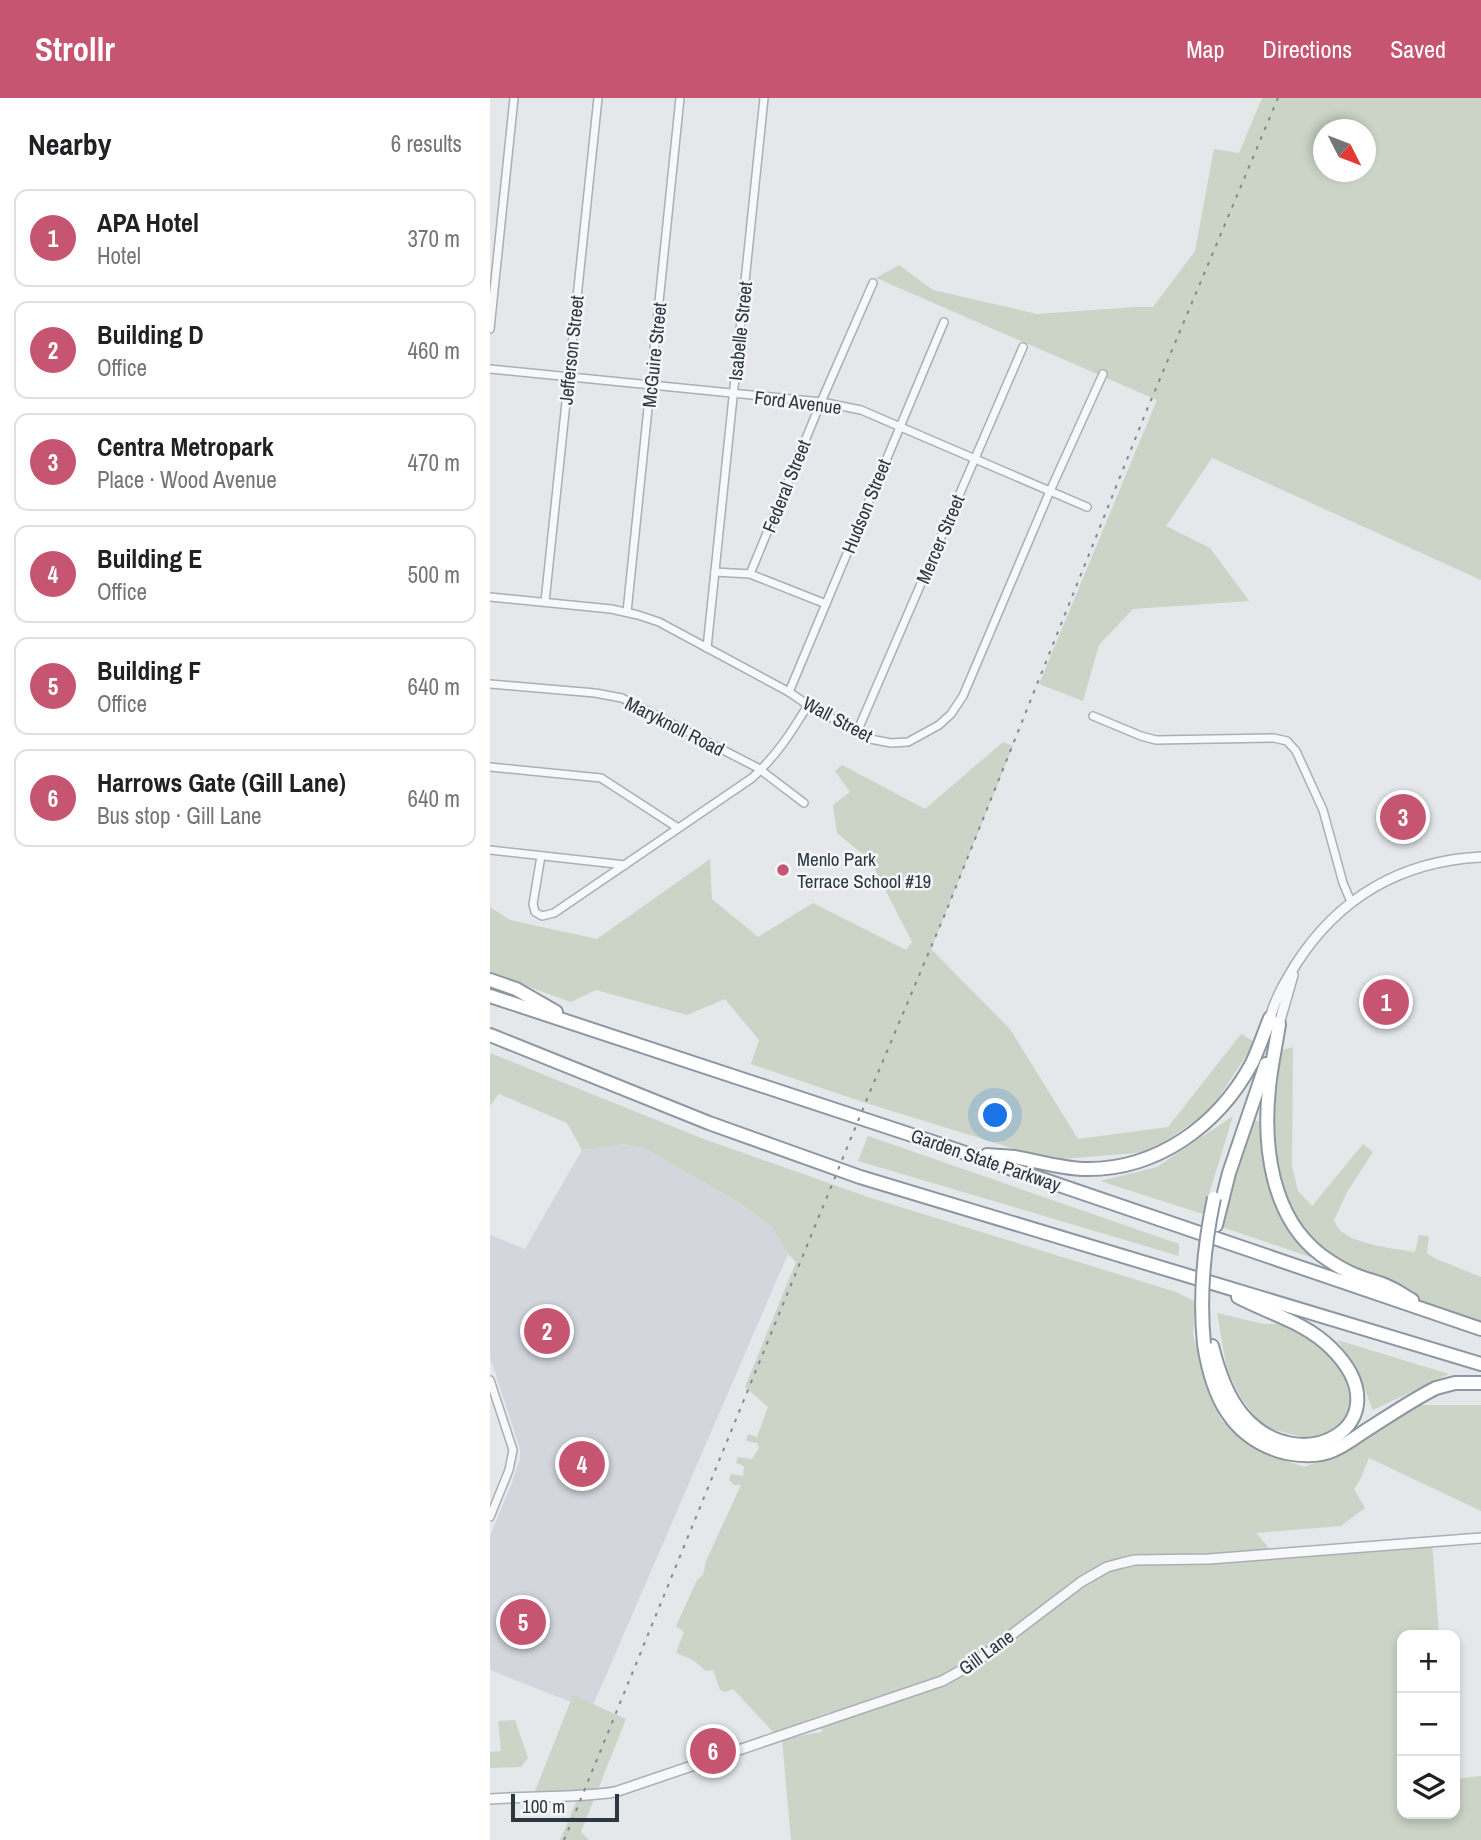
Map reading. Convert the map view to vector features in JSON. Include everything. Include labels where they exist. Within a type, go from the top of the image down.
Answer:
[{"type":"highway","points":[[490,980],[516,989],[577,1024]]},
{"type":"highway","name":"Garden State Parkway","points":[[490,996],[965,1153],[1481,1329]]},
{"type":"highway","points":[[965,1153],[1015,1157],[1061,1167],[1100,1169],[1128,1165],[1164,1152],[1182,1142],[1214,1115],[1252,1062],[1275,1021]]},
{"type":"highway","points":[[1275,1021],[1264,1046],[1218,1199],[1212,1248],[1208,1345],[1214,1388],[1231,1418],[1244,1432],[1270,1448],[1314,1455],[1334,1450],[1436,1388],[1455,1383],[1481,1383]]},
{"type":"highway","points":[[1275,1021],[1268,1125],[1274,1178],[1288,1218],[1301,1237],[1328,1260],[1353,1274],[1388,1286],[1437,1315]]},
{"type":"highway","points":[[490,1035],[696,1118],[820,1164],[1481,1364]]},
{"type":"highway","points":[[1208,1345],[1233,1402],[1248,1421],[1265,1433],[1291,1443],[1317,1444],[1334,1438],[1344,1431],[1351,1421],[1357,1404],[1355,1386],[1347,1368],[1330,1346],[1298,1323],[1261,1309],[1213,1283]]},
{"type":"street","points":[[490,329],[514,98]]},
{"type":"street","name":"Jefferson Street","points":[[545,602],[598,98]]},
{"type":"street","name":"McGuire Street","points":[[627,612],[680,98]]},
{"type":"street","name":"Isabelle Street","points":[[707,648],[764,98]]},
{"type":"street","name":"Federal Street","points":[[750,573],[873,283]]},
{"type":"street","name":"Hudson Street","points":[[789,692],[944,321]]},
{"type":"street","name":"Mercer Street","points":[[857,732],[1023,347]]},
{"type":"street","name":"Ford Avenue","points":[[490,369],[821,402],[861,410],[1087,507]]},
{"type":"street","name":"Wall Street","points":[[490,597],[627,612],[659,622],[870,739],[891,743],[908,742],[939,725],[951,714],[963,696],[1103,373]]},
{"type":"street","points":[[715,572],[750,573],[825,604]]},
{"type":"street","name":"Maryknoll Road","points":[[490,684],[595,693],[622,698],[761,770],[804,803]]},
{"type":"street","points":[[541,856],[533,904],[536,912],[542,916],[554,913],[752,778],[786,742],[808,705]]},
{"type":"street","points":[[1093,716],[1156,740],[1274,738],[1287,741],[1296,751],[1323,810],[1343,883],[1351,902]]},
{"type":"street","points":[[490,767],[601,778],[678,828]]},
{"type":"street","points":[[490,850],[625,865]]},
{"type":"street","points":[[1275,1021],[1278,994],[1295,967],[1316,936],[1351,902],[1385,881],[1407,872],[1444,861],[1481,857]]},
{"type":"street","points":[[490,1380],[513,1450],[509,1470],[490,1517]]},
{"type":"street","name":"Gill Lane","points":[[490,1799],[591,1796],[615,1792],[942,1681],[973,1664],[1081,1581],[1107,1567],[1122,1563],[1481,1538]]},
{"type":"shaded area","points":[[623,1144],[646,1149],[738,1202],[772,1227],[788,1254],[591,1710],[490,1670],[490,1536],[520,1459],[520,1449],[490,1357],[490,1235],[525,1249],[582,1150]]},
{"type":"green space","points":[[1262,98],[1481,98],[1481,580],[1212,458],[1166,526],[1210,548],[1249,601],[1133,609],[1099,645],[1083,701],[1039,684],[1157,400],[876,278],[899,265],[933,290],[1037,314],[1153,307],[1195,251],[1214,149],[1239,153]]},
{"type":"green space","points":[[1003,742],[1013,746],[931,949],[1010,1029],[1078,1139],[1168,1127],[1241,1034],[1255,1042],[1210,1111],[1149,1152],[1050,1160],[751,1064],[759,1040],[725,999],[687,1015],[596,990],[571,1002],[490,973],[490,907],[510,920],[597,939],[710,859],[712,899],[758,937],[813,903],[906,950],[912,942],[870,860],[837,833],[833,805],[850,792],[835,771],[842,765],[925,809]]},
{"type":"green space","points":[[1293,1047],[1292,1166],[1298,1191],[1312,1206],[1363,1144],[1373,1152],[1347,1192],[1334,1220],[1338,1228],[1346,1235],[1364,1242],[1415,1252],[1419,1235],[1429,1236],[1427,1253],[1481,1277],[1481,1329],[1437,1315],[1322,1255],[1316,1259],[1216,1225],[1248,1118],[1267,1124],[1275,1052]]},
{"type":"green space","points":[[490,1053],[701,1138],[871,1198],[1176,1292],[1196,1302],[1193,1334],[1203,1375],[1221,1420],[1257,1450],[1304,1467],[1343,1452],[1415,1405],[1481,1405],[1481,1511],[1369,1458],[1354,1489],[1365,1508],[1341,1526],[1256,1533],[1273,1553],[1432,1542],[1439,1630],[1397,1630],[1397,1819],[1460,1819],[1460,1778],[1481,1776],[1481,1840],[791,1840],[782,1739],[822,1732],[821,1722],[832,1717],[830,1712],[774,1733],[733,1689],[725,1692],[720,1690],[713,1670],[706,1671],[693,1660],[676,1653],[684,1632],[676,1626],[697,1580],[703,1575],[706,1561],[741,1485],[734,1485],[729,1480],[731,1474],[743,1476],[744,1466],[736,1463],[738,1457],[752,1459],[759,1448],[757,1443],[746,1441],[748,1434],[757,1437],[768,1407],[745,1387],[796,1262],[772,1227],[738,1202],[646,1149],[623,1144],[582,1150],[567,1123],[499,1094],[490,1106]]},
{"type":"green space","points":[[1233,1116],[1203,1214],[1100,1181],[1157,1167]]},
{"type":"green space","points":[[868,1136],[1179,1244],[1179,1256],[858,1161]]},
{"type":"green space","points":[[1217,1313],[1263,1324],[1280,1324],[1323,1347],[1344,1371],[1352,1409],[1340,1429],[1310,1439],[1263,1427],[1241,1398],[1227,1370]]},
{"type":"green space","points":[[1337,1340],[1449,1374],[1373,1410],[1355,1365]]},
{"type":"green space","points":[[573,1695],[626,1719],[581,1832],[589,1840],[560,1840],[580,1793],[534,1794]]},
{"type":"green space","points":[[515,1720],[528,1758],[521,1767],[490,1768],[490,1752],[501,1751],[498,1721]]},
{"type":"railway","points":[[564,1840],[945,914],[1146,412],[1278,98]]},
{"type":"place","name":"Centra Metropark","points":[[1403,817]]},
{"type":"place","name":"Menlo Park Terrace School #19","points":[[783,870]]},
{"type":"place","name":"APA Hotel","points":[[1386,1002]]},
{"type":"place","name":"Building D","points":[[547,1331]]},
{"type":"place","name":"Building E","points":[[582,1464]]},
{"type":"place","name":"Building F","points":[[523,1622]]},
{"type":"place","name":"Harrows Gate (Gill Lane)","points":[[713,1751]]}]
